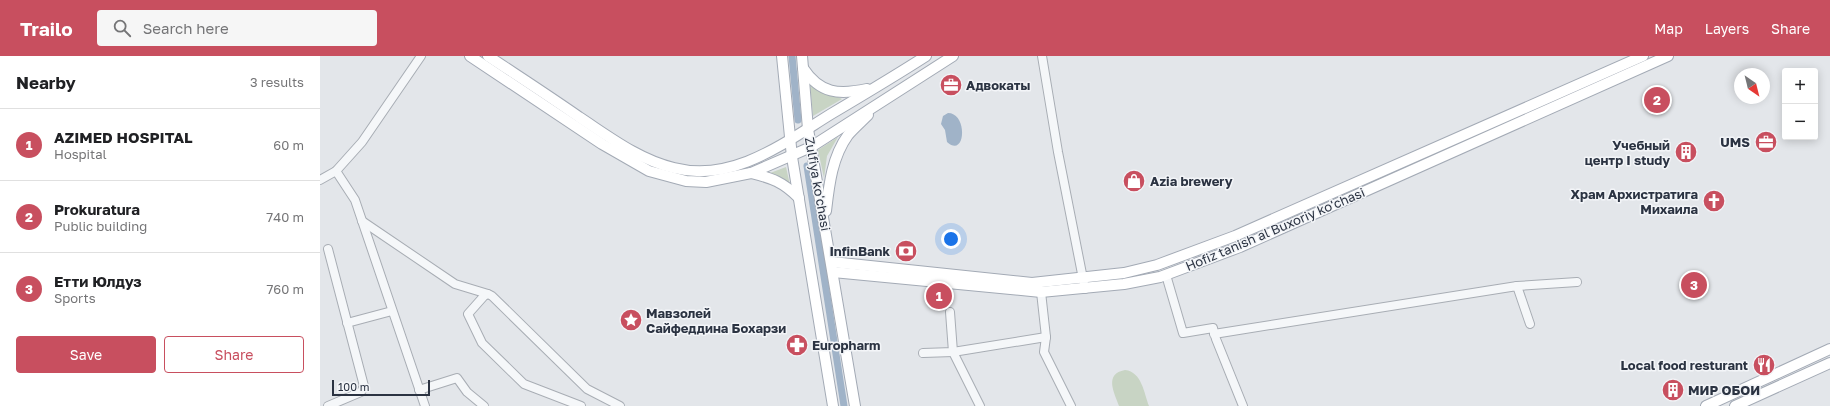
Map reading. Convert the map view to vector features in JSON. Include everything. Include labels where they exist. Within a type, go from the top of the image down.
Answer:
[{"type":"main road","points":[[470,56],[602,144],[649,171],[686,181],[706,182],[750,173],[792,157],[811,147],[953,56]]},
{"type":"main road","points":[[488,56],[608,136],[644,158],[674,168],[694,172],[718,171],[754,160],[790,141],[926,56]]},
{"type":"main road","name":"Zulfiya ko'chasi","points":[[782,56],[792,157],[833,406]]},
{"type":"main road","name":"Zulfiya ko'chasi","points":[[802,56],[808,129],[855,406]]},
{"type":"main road","name":"Hofiz tanish al Buxoriy ko'chasi","points":[[1035,289],[1085,289],[1142,281],[1166,275],[1240,247],[1530,111],[1643,56]]},
{"type":"main road","name":"Hofiz tanish al Buxoriy ko'chasi","points":[[1035,289],[1083,277],[1124,273],[1171,261],[1235,236],[1530,111],[1668,56]]},
{"type":"main road","points":[[802,67],[809,78],[822,87],[833,92],[851,93],[875,88]]},
{"type":"main road","points":[[824,219],[831,175],[837,155],[848,135],[879,103]]},
{"type":"main road","points":[[750,173],[771,178],[784,184],[799,198]]},
{"type":"main road","points":[[832,267],[1035,289]]},
{"type":"main road","points":[[1706,406],[1830,349]]},
{"type":"main road","points":[[1735,406],[1830,363]]},
{"type":"street","points":[[320,180],[336,171],[362,142],[421,56]]},
{"type":"street","points":[[1042,56],[1058,152],[1085,289]]},
{"type":"street","points":[[336,171],[351,191],[425,406]]},
{"type":"street","points":[[362,222],[455,284],[488,294],[587,389],[620,406]]},
{"type":"street","points":[[328,249],[364,389],[328,406]]},
{"type":"street","points":[[1166,275],[1183,333],[1213,328],[1242,406]]},
{"type":"street","points":[[1214,334],[1517,286],[1576,282]]},
{"type":"street","points":[[1517,286],[1530,324]]},
{"type":"street","points":[[1035,289],[1046,337],[1044,352],[1071,406]]},
{"type":"street","points":[[488,294],[484,296],[468,314],[482,343],[524,384],[581,406]]},
{"type":"street","points":[[347,323],[392,311]]},
{"type":"street","points":[[950,312],[953,352],[980,406]]},
{"type":"street","points":[[923,353],[953,352],[1046,337]]},
{"type":"street","points":[[419,390],[457,378],[467,392],[484,406]]},
{"type":"green space","points":[[810,83],[842,99],[813,116]]},
{"type":"green space","points":[[838,137],[827,156],[824,178],[818,150]]},
{"type":"green space","points":[[786,167],[790,185],[780,177],[770,173]]},
{"type":"green space","points":[[1125,370],[1131,372],[1139,379],[1144,389],[1149,406],[1119,406],[1112,384],[1114,375]]},
{"type":"water","points":[[948,113],[954,115],[959,120],[962,134],[958,145],[953,146],[947,142],[945,130],[941,124],[943,116]]},
{"type":"waterway","points":[[792,56],[798,120]]},
{"type":"waterway","points":[[807,166],[844,406]]},
{"type":"place","name":"Адвокаты","points":[[951,85]]},
{"type":"place","name":"Prokuratura","points":[[1657,100]]},
{"type":"place","name":"UMS","points":[[1766,142]]},
{"type":"place","name":"Учебный центр I study","points":[[1686,152]]},
{"type":"place","name":"Azia brewery","points":[[1134,181]]},
{"type":"place","name":"Храм Архистратига Михаила","points":[[1714,201]]},
{"type":"place","name":"InfinBank","points":[[906,251]]},
{"type":"place","name":"Етти Юлдуз","points":[[1694,285]]},
{"type":"place","name":"AZIMED HOSPITAL","points":[[939,296]]},
{"type":"place","name":"Мавзолей Сайфеддина Бохарзи","points":[[631,320]]},
{"type":"place","name":"Europharm","points":[[797,345]]},
{"type":"place","name":"Local food resturant","points":[[1764,365]]},
{"type":"place","name":"МИР ОБОИ","points":[[1673,390]]}]
